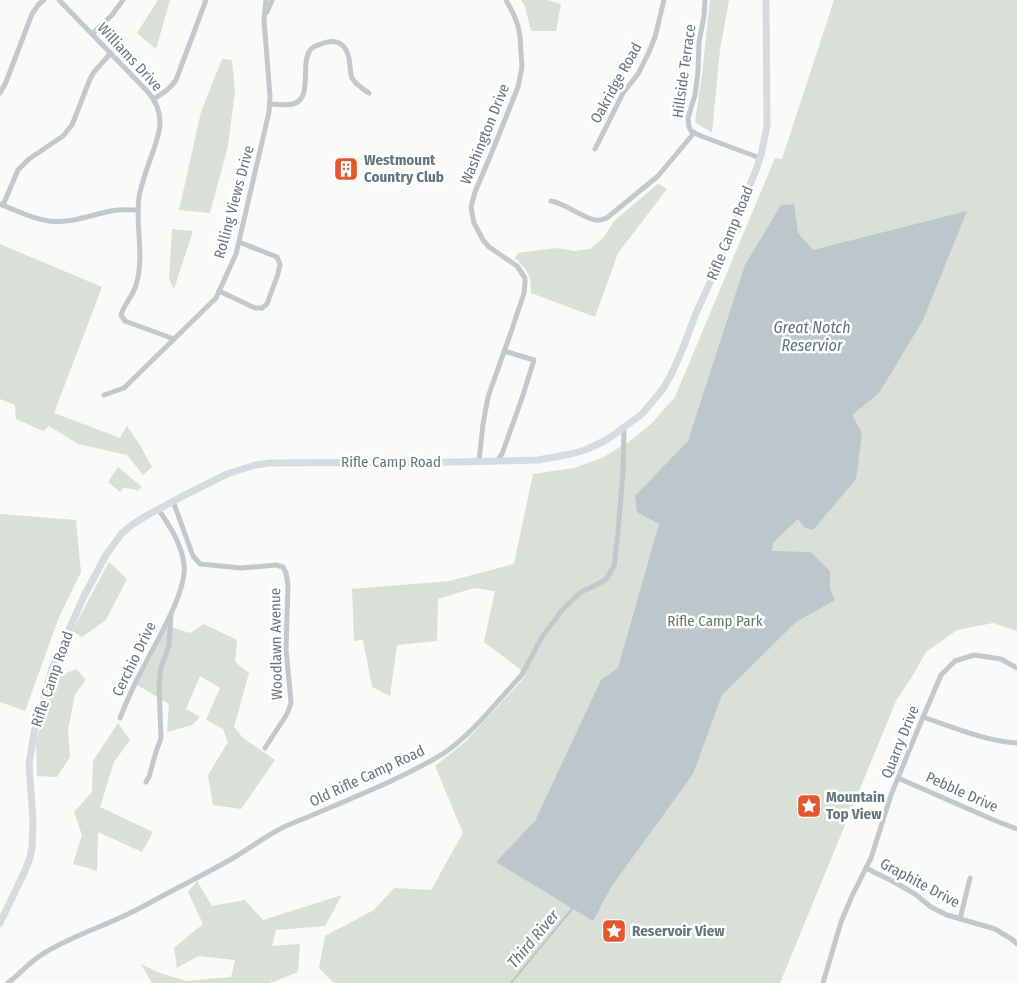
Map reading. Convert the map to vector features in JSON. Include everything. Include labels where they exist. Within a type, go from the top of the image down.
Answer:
[{"type":"street","points":[[0,93],[32,14],[38,4],[44,0]]},
{"type":"street","name":"Williams Drive","points":[[59,0],[148,92],[157,106],[160,125],[142,186],[138,210],[139,270],[136,286],[121,315],[126,321],[174,339]]},
{"type":"street","points":[[92,34],[112,15],[123,0]]},
{"type":"street","points":[[154,99],[168,90],[176,80],[206,0]]},
{"type":"street","name":"Rolling Views Drive","points":[[104,395],[124,388],[216,298],[236,254],[270,104],[264,20],[266,0]]},
{"type":"street","name":"Rolling Views Drive","points":[[264,20],[272,0]]},
{"type":"street","name":"Washington Drive","points":[[480,461],[488,397],[526,283],[517,266],[489,247],[483,240],[474,223],[471,207],[475,192],[518,87],[522,68],[518,26],[506,0]]},
{"type":"street","name":"Oakridge Road","points":[[595,149],[623,93],[638,74],[649,52],[655,37],[664,0]]},
{"type":"street","name":"Hillside Terrace","points":[[705,0],[699,42],[695,94],[688,118],[689,127],[694,133],[760,158]]},
{"type":"street","name":"Rifle Camp Road","points":[[0,923],[30,858],[33,818],[29,764],[34,733],[52,669],[72,623],[106,555],[122,533],[133,524],[173,501],[227,474],[255,465],[309,462],[538,460],[571,454],[596,445],[624,428],[649,406],[663,389],[670,375],[720,261],[760,158],[767,126],[766,0]]},
{"type":"street","points":[[270,104],[292,104],[299,101],[304,91],[307,55],[312,47],[330,40],[338,42],[345,47],[352,78],[358,86],[369,94]]},
{"type":"street","points":[[111,53],[90,78],[72,125],[63,136],[29,159],[18,170],[2,204],[41,220],[58,222],[76,220],[111,211],[138,210]]},
{"type":"street","points":[[551,201],[562,204],[593,220],[608,217],[658,176],[694,133]]},
{"type":"street","points":[[219,290],[255,308],[262,308],[267,304],[278,274],[280,264],[277,257],[239,242]]},
{"type":"street","points":[[498,461],[518,410],[534,360],[504,351]]},
{"type":"street","name":"Old Rifle Camp Road","points":[[8,983],[37,958],[51,949],[139,909],[234,858],[284,827],[347,801],[416,769],[433,760],[458,742],[520,676],[542,637],[563,609],[581,592],[602,582],[611,573],[615,559],[618,532],[623,472],[624,428]]},
{"type":"street","name":"Woodlawn Avenue","points":[[173,501],[193,556],[200,564],[241,568],[276,565],[284,567],[286,572],[288,585],[286,649],[291,703],[287,714],[265,748]]},
{"type":"street","name":"Cerchio Drive","points":[[120,718],[131,691],[175,605],[184,578],[184,565],[178,542],[158,510]]},
{"type":"street","points":[[178,542],[186,538]]},
{"type":"street","name":"Cerchio Drive","points":[[146,782],[161,738],[158,684],[161,667],[169,646],[171,612]]},
{"type":"street","name":"Quarry Drive","points":[[824,983],[841,922],[871,858],[891,795],[941,676],[955,661],[974,655],[1001,659],[1017,668]]},
{"type":"street","points":[[923,717],[973,734],[1017,743]]},
{"type":"street","name":"Pebble Drive","points":[[898,778],[996,821],[1017,828]]},
{"type":"street","name":"Graphite Drive","points":[[866,868],[915,894],[931,907],[947,915],[995,929],[1017,944]]},
{"type":"street","points":[[960,918],[970,878]]},
{"type":"green space","points":[[158,0],[170,0],[156,49],[137,33]]},
{"type":"green space","points":[[521,0],[547,0],[561,4],[556,31],[531,31],[525,6]]},
{"type":"green space","points":[[710,0],[729,0],[720,50],[712,133],[695,122]]},
{"type":"green space","name":"Rifle Camp Park","points":[[834,0],[1017,0],[1017,631],[993,623],[957,630],[926,652],[896,701],[780,983],[334,983],[319,968],[325,936],[374,910],[394,888],[431,890],[463,833],[435,766],[465,742],[525,677],[520,669],[484,642],[495,591],[474,588],[438,599],[437,641],[397,645],[390,696],[372,687],[363,640],[354,641],[352,589],[450,581],[514,564],[533,474],[574,468],[602,458],[630,441],[651,424],[675,397],[775,158],[782,159]]},
{"type":"green space","points":[[222,59],[232,60],[235,91],[228,146],[210,213],[179,210],[201,112]]},
{"type":"green space","points":[[658,184],[667,189],[618,253],[595,317],[531,293],[528,273],[515,258],[518,253],[556,248],[575,251],[590,249],[604,237],[614,221]]},
{"type":"green space","points":[[172,229],[193,231],[174,289],[169,279]]},
{"type":"green space","points":[[0,244],[102,287],[54,413],[120,438],[127,426],[152,467],[143,475],[127,455],[78,444],[49,426],[43,431],[16,419],[15,405],[0,399]]},
{"type":"green space","points":[[118,467],[142,487],[137,491],[123,488],[120,492],[108,482]]},
{"type":"green space","points":[[0,514],[76,520],[81,572],[59,617],[25,711],[0,702]]},
{"type":"green space","points":[[109,562],[127,579],[106,620],[82,637],[72,631]]},
{"type":"green space","points":[[204,624],[237,640],[235,662],[249,673],[234,727],[243,738],[275,760],[241,809],[213,805],[208,775],[228,742],[223,729],[206,720],[220,688],[200,676],[186,709],[200,717],[192,725],[167,732],[169,704],[137,685],[168,626],[190,633]]},
{"type":"green space","points":[[76,669],[86,680],[75,694],[68,730],[70,757],[57,777],[37,776],[36,741],[55,678]]},
{"type":"green space","points":[[118,723],[130,740],[114,762],[100,807],[153,832],[142,852],[98,832],[97,871],[73,864],[82,835],[74,812],[92,792],[93,761]]},
{"type":"green space","points":[[197,881],[212,906],[245,900],[263,920],[342,895],[325,926],[276,930],[272,946],[300,944],[298,972],[270,983],[152,983],[141,964],[157,972],[186,981],[231,977],[235,960],[198,956],[177,968],[174,948],[203,924],[188,892]]},
{"type":"water","name":"Great Notch Reservior","points":[[794,204],[798,233],[813,250],[967,211],[923,320],[879,393],[852,415],[862,433],[856,479],[813,530],[805,528],[798,519],[773,543],[772,551],[811,552],[830,571],[830,589],[835,600],[796,622],[722,695],[693,774],[611,887],[593,921],[496,862],[535,821],[601,680],[618,668],[659,524],[637,512],[635,496],[688,441],[745,265],[781,205]]},
{"type":"waterway","name":"Third River","points":[[511,983],[572,909]]},
{"type":"place","name":"Westmount Country Club","points":[[346,169]]},
{"type":"place","name":"Mountain Top View","points":[[809,806]]},
{"type":"place","name":"Reservoir View","points":[[614,931]]}]
